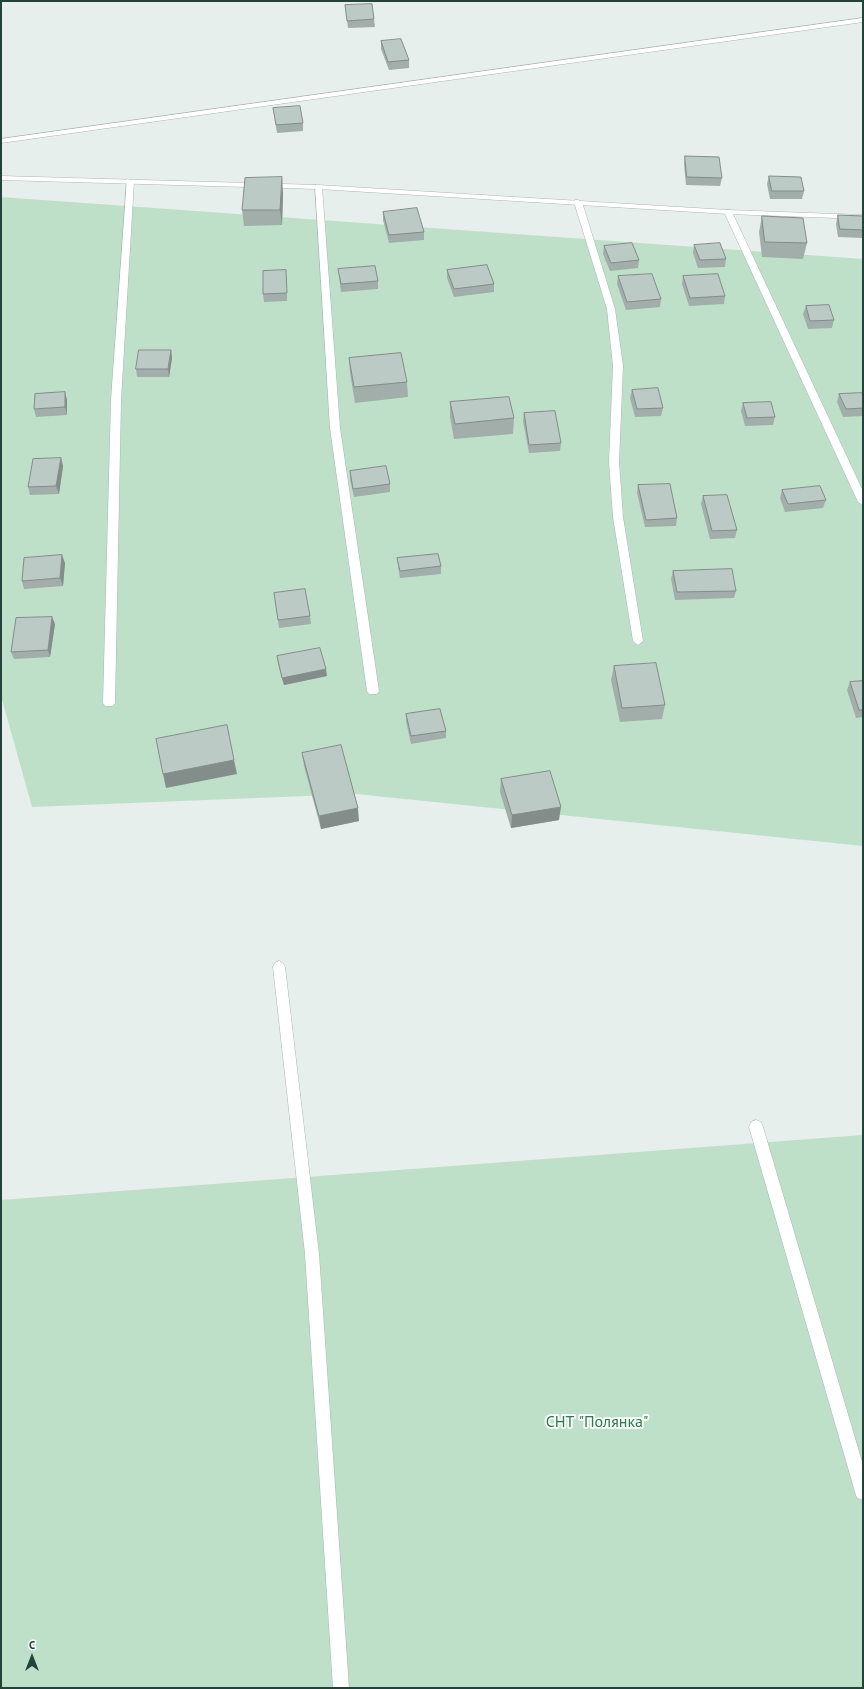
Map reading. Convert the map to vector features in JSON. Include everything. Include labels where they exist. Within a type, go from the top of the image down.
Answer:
[{"type":"street","points":[[1,141],[863,20]]},
{"type":"street","points":[[1,178],[318,187],[728,212],[863,217]]},
{"type":"street","points":[[109,703],[116,400],[130,181]]},
{"type":"street","points":[[318,187],[335,428],[372,691]]},
{"type":"street","points":[[578,202],[611,309],[618,366],[614,470],[618,517],[638,641]]},
{"type":"street","points":[[728,212],[863,502]]},
{"type":"street","points":[[280,967],[312,1254],[340,1688]]},
{"type":"street","points":[[756,1127],[863,1492]]},
{"type":"green space","points":[[1,197],[863,259],[863,846],[356,794],[32,807],[1,696]]},
{"type":"green space","name":"СНТ \"Полянка\"","points":[[863,1135],[863,1688],[1,1688],[1,1200]]},
{"type":"building","points":[[372,4],[374,19],[347,21],[345,5]]},
{"type":"building","points":[[401,39],[409,60],[388,62],[381,41]]},
{"type":"building","points":[[300,106],[303,123],[276,125],[273,108]]},
{"type":"building","points":[[685,156],[719,157],[722,178],[687,177]]},
{"type":"building","points":[[769,176],[801,177],[804,191],[772,191]]},
{"type":"building","points":[[282,177],[280,210],[242,210],[245,178]]},
{"type":"building","points":[[417,208],[424,232],[389,235],[383,212]]},
{"type":"building","points":[[838,215],[863,216],[863,230],[840,229]]},
{"type":"building","points":[[762,216],[803,218],[807,243],[765,242]]},
{"type":"building","points":[[632,243],[639,260],[611,263],[604,246]]},
{"type":"building","points":[[720,243],[726,259],[700,260],[694,245]]},
{"type":"building","points":[[487,265],[494,284],[454,289],[447,270]]},
{"type":"building","points":[[375,266],[378,281],[341,284],[338,269]]},
{"type":"building","points":[[286,270],[287,293],[263,294],[263,271]]},
{"type":"building","points":[[652,274],[661,299],[627,302],[618,276]]},
{"type":"building","points":[[718,274],[725,296],[690,298],[683,276]]},
{"type":"building","points":[[829,305],[834,320],[810,321],[806,306]]},
{"type":"building","points":[[139,350],[171,350],[168,369],[136,369]]},
{"type":"building","points":[[401,353],[407,382],[354,387],[349,358]]},
{"type":"building","points":[[658,388],[663,408],[637,409],[632,390]]},
{"type":"building","points":[[65,392],[65,407],[34,409],[35,394]]},
{"type":"building","points":[[862,393],[863,408],[846,409],[839,394]]},
{"type":"building","points":[[509,397],[514,418],[455,424],[450,402]]},
{"type":"building","points":[[771,402],[775,417],[747,418],[743,403]]},
{"type":"building","points":[[555,411],[561,443],[529,445],[524,413]]},
{"type":"building","points":[[61,458],[56,486],[28,487],[33,459]]},
{"type":"building","points":[[386,466],[390,484],[353,489],[350,471]]},
{"type":"building","points":[[670,484],[677,518],[646,520],[638,485]]},
{"type":"building","points":[[820,486],[826,500],[788,504],[782,490]]},
{"type":"building","points":[[727,495],[737,530],[712,531],[703,496]]},
{"type":"building","points":[[438,554],[441,566],[400,571],[397,558]]},
{"type":"building","points":[[62,555],[60,578],[22,581],[24,558]]},
{"type":"building","points":[[732,569],[736,591],[677,592],[673,571]]},
{"type":"building","points":[[305,589],[310,616],[278,620],[274,593]]},
{"type":"building","points":[[52,617],[48,650],[11,652],[16,618]]},
{"type":"building","points":[[320,648],[326,669],[282,678],[277,656]]},
{"type":"building","points":[[656,663],[665,705],[622,708],[614,666]]},
{"type":"building","points":[[863,681],[863,710],[859,710],[850,682]]},
{"type":"building","points":[[440,709],[446,731],[411,736],[406,714]]},
{"type":"building","points":[[227,725],[234,760],[163,774],[156,739]]},
{"type":"building","points":[[341,745],[358,808],[319,816],[302,753]]},
{"type":"building","points":[[550,771],[561,807],[512,815],[501,779]]}]
